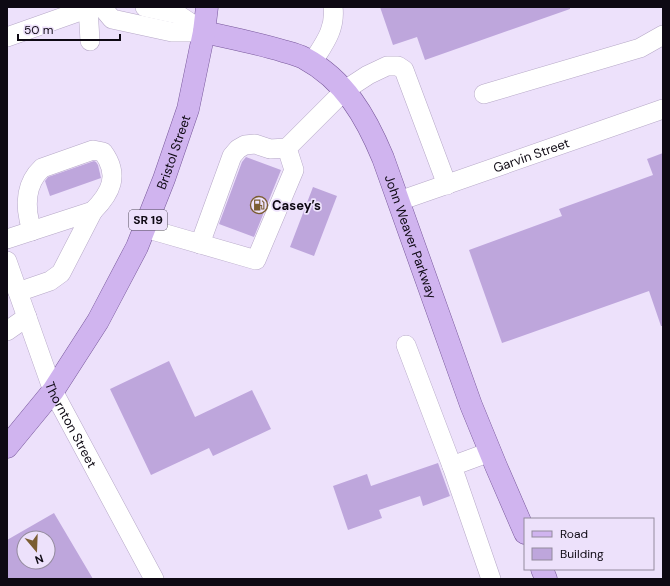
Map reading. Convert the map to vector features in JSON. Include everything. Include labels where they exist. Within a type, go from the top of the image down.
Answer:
[{"type":"main road","name":"Bristol Street","points":[[53,391],[98,321],[137,247],[164,178],[188,109],[204,32],[207,7]]},
{"type":"main road","name":"John Weaver Parkway","points":[[204,32],[263,45],[303,57],[326,73],[345,90],[361,111],[372,131],[399,202],[471,405],[524,531]]},
{"type":"main road","name":"SR 19","points":[[7,447],[53,391]]},
{"type":"street","points":[[95,7],[112,19],[172,32],[204,32]]},
{"type":"street","points":[[7,37],[95,7]]},
{"type":"street","points":[[90,41],[95,7]]},
{"type":"street","points":[[145,7],[177,14],[204,32]]},
{"type":"street","points":[[312,63],[330,34],[334,17],[333,7]]},
{"type":"street","points":[[484,94],[640,48],[663,35]]},
{"type":"street","points":[[200,244],[232,156],[238,149],[245,145],[255,144],[270,149],[287,148],[345,90],[368,75],[387,66],[398,66],[404,70],[447,185]]},
{"type":"street","name":"Garvin Street","points":[[399,202],[663,108]]},
{"type":"street","points":[[144,228],[256,260],[294,170],[287,148]]},
{"type":"street","points":[[13,286],[50,281],[61,273],[93,211],[104,200],[112,182],[112,172],[108,160],[103,152],[94,150],[42,168],[36,174],[28,192],[28,218],[32,231]]},
{"type":"street","points":[[7,239],[93,211]]},
{"type":"street","name":"Thornton Street","points":[[7,261],[13,286],[27,317],[53,391],[154,579]]},
{"type":"street","points":[[7,331],[27,317]]},
{"type":"street","points":[[406,345],[452,466],[491,579]]},
{"type":"street","points":[[452,466],[490,452]]},
{"type":"building","points":[[380,7],[570,7],[570,9],[425,60],[417,37],[393,45]]},
{"type":"building","points":[[663,153],[663,326],[661,326],[649,291],[502,343],[469,250],[562,216],[559,209],[653,175],[647,159]]},
{"type":"building","points":[[246,157],[281,170],[254,237],[219,224],[242,162]]},
{"type":"building","points":[[94,161],[98,165],[101,178],[50,196],[45,181],[48,177]]},
{"type":"building","points":[[313,187],[337,196],[314,256],[290,247]]},
{"type":"building","points":[[169,361],[195,417],[252,390],[271,429],[213,456],[209,448],[151,475],[110,389]]},
{"type":"building","points":[[438,463],[450,496],[423,506],[420,496],[379,510],[382,518],[348,530],[333,486],[367,474],[371,486]]},
{"type":"building","points":[[54,513],[93,579],[7,579],[7,540],[16,535],[16,570],[56,570],[56,530],[24,530]]},
{"type":"place","name":"Casey’s","points":[[259,205]]}]
